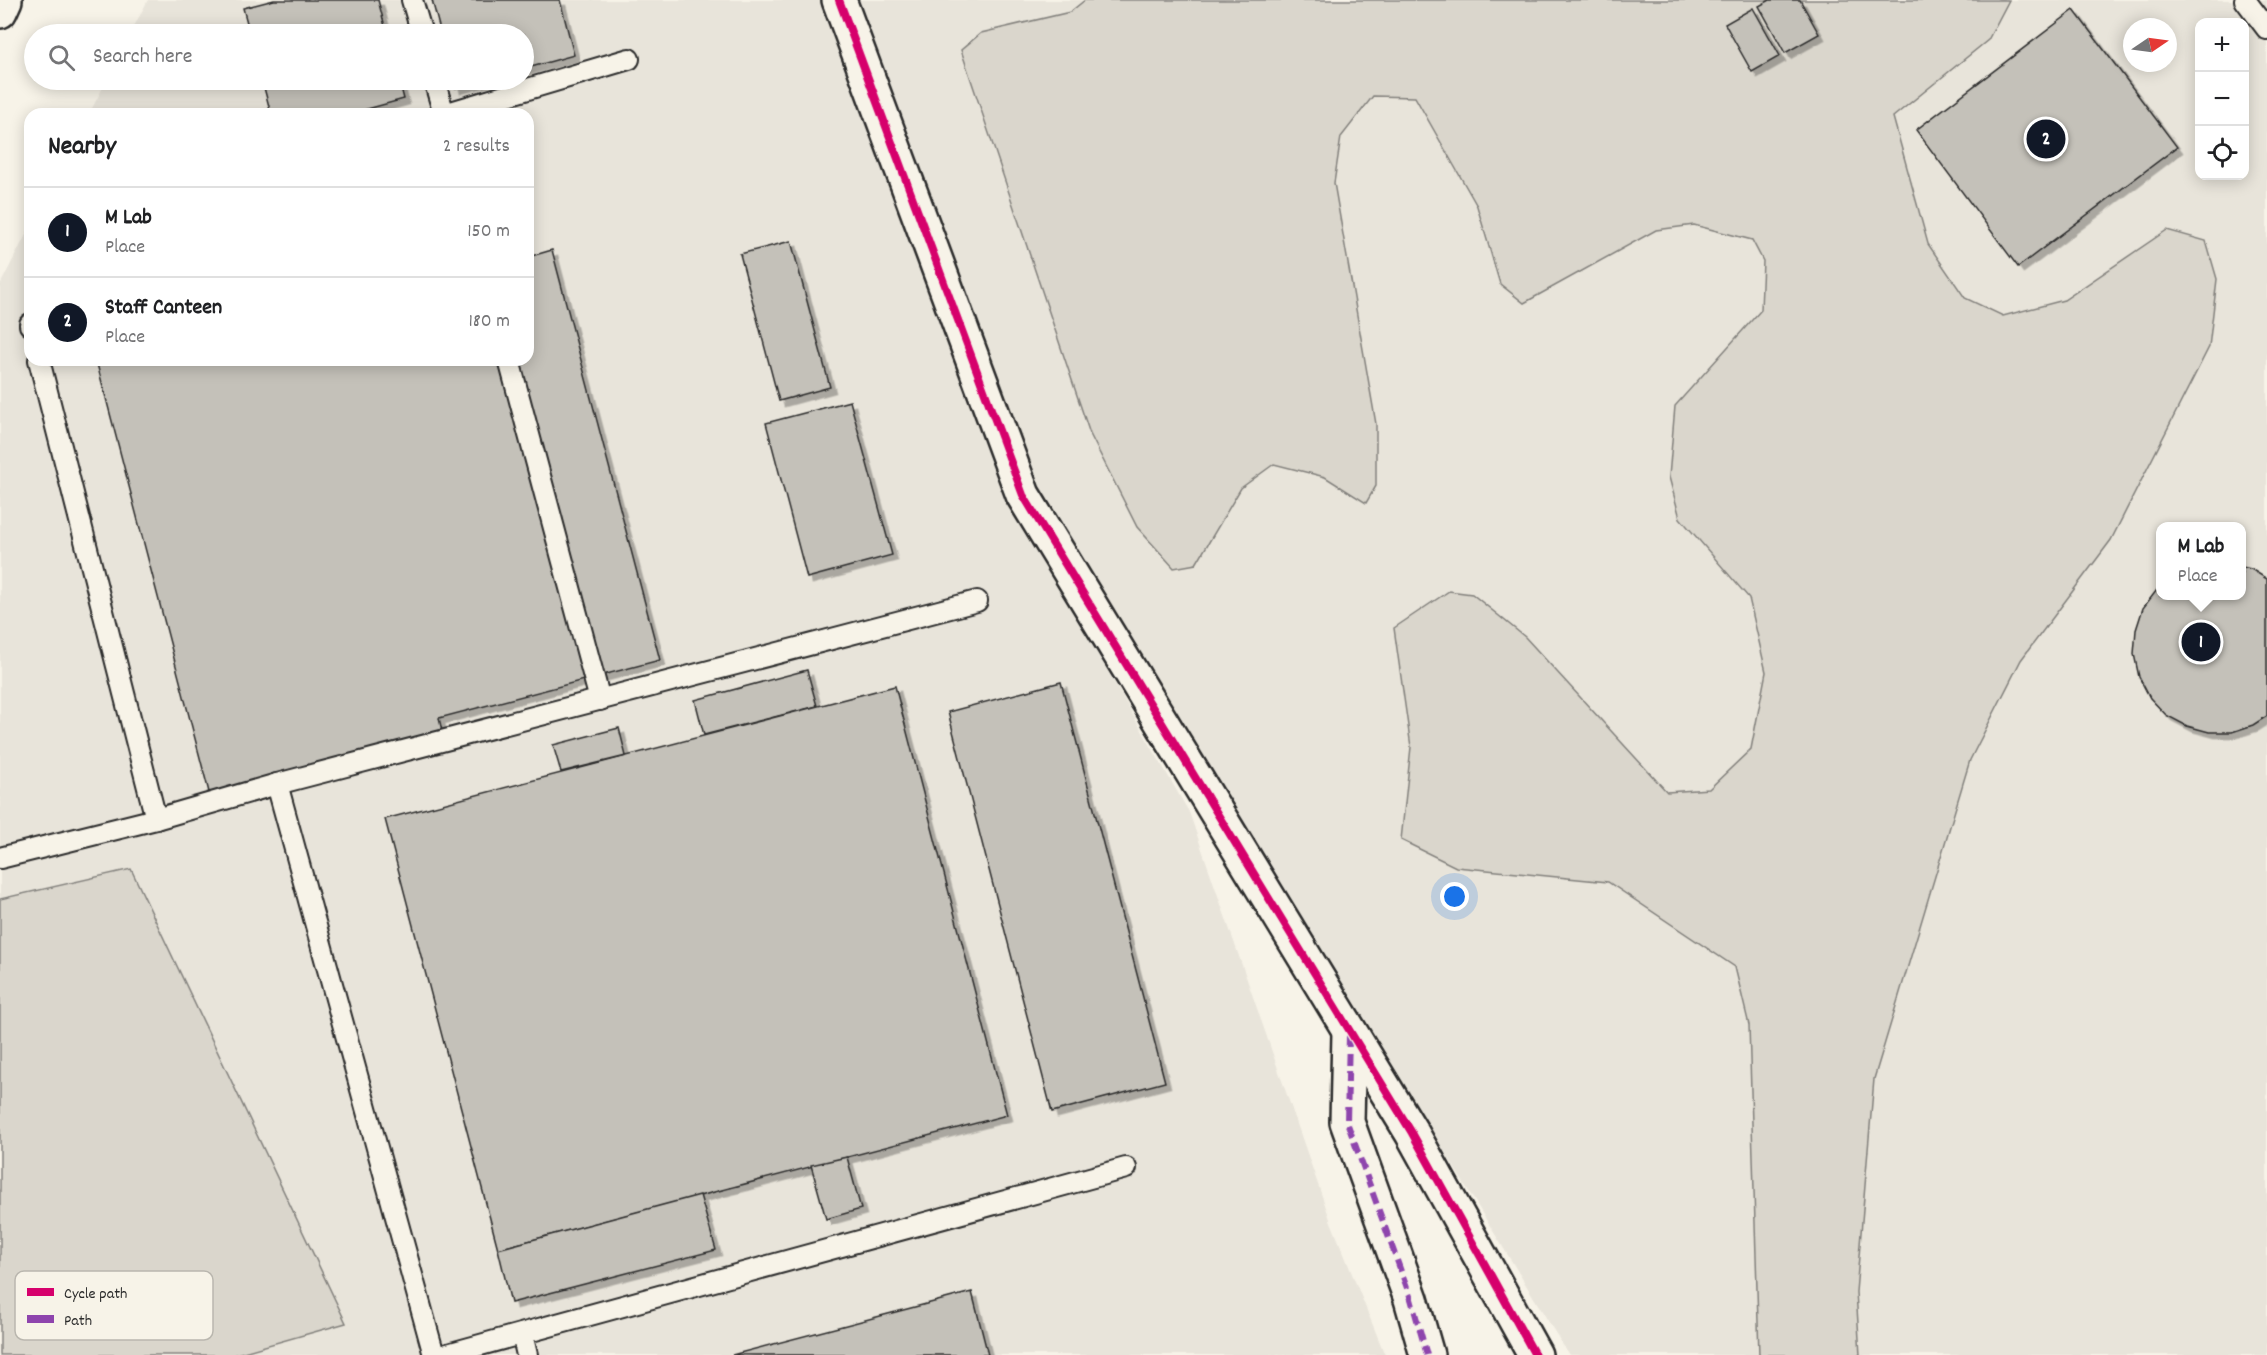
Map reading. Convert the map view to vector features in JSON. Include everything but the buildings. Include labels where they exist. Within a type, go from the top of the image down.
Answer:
[{"type":"street","points":[[0,11],[5,0]]},
{"type":"street","points":[[839,0],[1023,495],[1412,1133],[1535,1355]]},
{"type":"street","points":[[1349,1032],[1347,1122],[1411,1299],[1427,1355]]},
{"type":"lane","points":[[412,0],[419,24]]},
{"type":"lane","points":[[2245,0],[2267,29]]},
{"type":"lane","points":[[534,87],[629,59]]},
{"type":"lane","points":[[437,90],[442,108]]},
{"type":"lane","points":[[464,108],[525,90]]},
{"type":"lane","points":[[41,366],[156,819]]},
{"type":"lane","points":[[511,366],[600,700]]},
{"type":"lane","points":[[0,858],[156,819],[277,784],[977,601]]},
{"type":"lane","points":[[277,784],[434,1355]]},
{"type":"lane","points":[[444,1355],[1126,1168]]},
{"type":"lane","points":[[522,1334],[527,1355]]},
{"type":"shaded area","points":[[148,0],[826,0],[1009,500],[1189,812],[1331,1222],[1385,1355],[0,1355],[0,285],[24,239],[24,366],[534,366],[534,108],[92,108],[102,90],[534,90],[534,24],[135,24]]},
{"type":"shaded area","points":[[859,0],[2267,0],[2267,1355],[1569,1355],[1039,490]]},
{"type":"shaded area","points":[[1085,0],[2009,0],[1988,40],[1893,117],[1928,244],[1965,298],[2003,316],[2064,300],[2167,230],[2206,241],[2217,279],[2209,347],[2111,540],[2021,660],[1970,760],[1874,1079],[1856,1292],[1860,1355],[1759,1355],[1749,1025],[1735,967],[1608,882],[1456,867],[1401,840],[1411,747],[1394,628],[1449,591],[1472,594],[1525,637],[1667,792],[1709,789],[1751,749],[1766,672],[1749,598],[1680,518],[1669,477],[1675,406],[1761,310],[1763,261],[1752,240],[1694,225],[1656,230],[1524,303],[1500,284],[1477,206],[1415,97],[1373,96],[1341,137],[1334,183],[1376,424],[1376,486],[1366,503],[1325,477],[1274,464],[1241,488],[1196,564],[1174,568],[1137,527],[1090,434],[961,50],[981,33],[1070,12]]},
{"type":"shaded area","points":[[131,869],[346,1323],[233,1355],[0,1355],[0,899]]},
{"type":"marked path","points":[[1349,1035],[1347,1122],[1411,1299],[1427,1355]]},
{"type":"cycle path","points":[[839,0],[1023,495],[1412,1133],[1535,1355]]},
{"type":"place","name":"Staff Canteen","points":[[2046,139]]},
{"type":"place","name":"M Lab","points":[[2201,642]]}]
